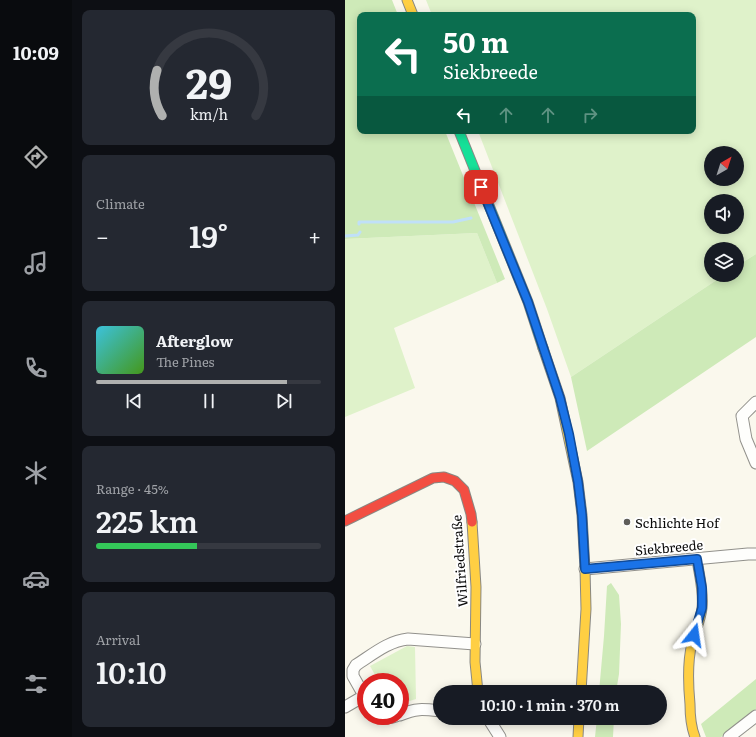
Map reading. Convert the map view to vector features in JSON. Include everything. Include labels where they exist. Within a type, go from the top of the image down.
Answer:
[{"type":"main road","points":[[407,0],[412,12]]},
{"type":"main road","points":[[460,134],[528,302],[560,398],[569,434],[578,482],[582,515],[585,569],[586,609],[581,685]]},
{"type":"main road","name":"Wilfriedstraße","points":[[345,521],[433,478],[444,477],[455,481],[464,490],[471,514],[476,587],[475,644],[477,685]]},
{"type":"main road","points":[[695,737],[693,733],[691,716],[688,667],[691,649],[702,608],[702,588],[697,559]]},
{"type":"main road","points":[[578,737],[579,725]]},
{"type":"street","points":[[756,402],[743,416],[746,439],[756,463]]},
{"type":"street","name":"Siekbreede","points":[[585,569],[756,554]]},
{"type":"street","points":[[357,683],[353,676],[353,670],[356,665],[392,643],[400,640],[408,639],[475,644]]},
{"type":"street","points":[[345,707],[357,702]]},
{"type":"street","points":[[409,711],[421,709],[433,710]]},
{"type":"street","points":[[729,737],[756,716]]},
{"type":"street","points":[[492,725],[499,737]]},
{"type":"green space","points":[[345,0],[392,0],[397,12],[357,12],[357,134],[446,134],[505,279],[497,283],[477,233],[345,239]]},
{"type":"green space","points":[[426,0],[756,0],[756,254],[744,262],[744,242],[704,242],[704,282],[714,282],[571,377],[547,309],[479,134],[696,134],[696,12],[431,12]]},
{"type":"green space","points":[[477,233],[497,283],[394,328],[415,388],[345,417],[345,239]]},
{"type":"green space","points":[[756,254],[756,337],[587,451],[571,377],[714,282],[744,282],[744,262]]},
{"type":"green space","points":[[611,583],[619,595],[621,624],[617,685],[600,685],[607,586]]},
{"type":"green space","points":[[407,646],[415,647],[416,699],[409,701],[409,673],[374,673],[370,666]]},
{"type":"green space","points":[[756,679],[756,709],[721,737],[706,737],[701,724]]},
{"type":"green space","points":[[596,725],[614,725],[613,737],[595,737]]},
{"type":"waterway","points":[[359,224],[359,222],[453,222],[471,218]]},
{"type":"waterway","points":[[345,236],[358,235],[360,232]]},
{"type":"traffic: fast","points":[[460,134],[528,302],[543,348]]},
{"type":"traffic: slow","points":[[407,0],[412,12]]},
{"type":"traffic: slow","points":[[543,348],[560,398],[578,482],[582,515],[586,609],[581,685]]},
{"type":"traffic: slow","points":[[472,522],[476,587],[475,662],[477,685]]},
{"type":"traffic: slow","points":[[695,737],[691,717],[688,673],[690,651],[702,608],[702,589],[697,559]]},
{"type":"traffic: slow","points":[[578,737],[579,725]]},
{"type":"traffic: jam","points":[[345,521],[433,478],[444,477],[455,481],[464,490],[472,522]]},
{"type":"place","name":"Schlichte Hof","points":[[627,522]]},
{"type":"route","points":[[481,187],[528,302],[560,398],[569,434],[578,482],[582,515],[585,569],[697,559],[702,588],[702,608],[694,635]]}]
